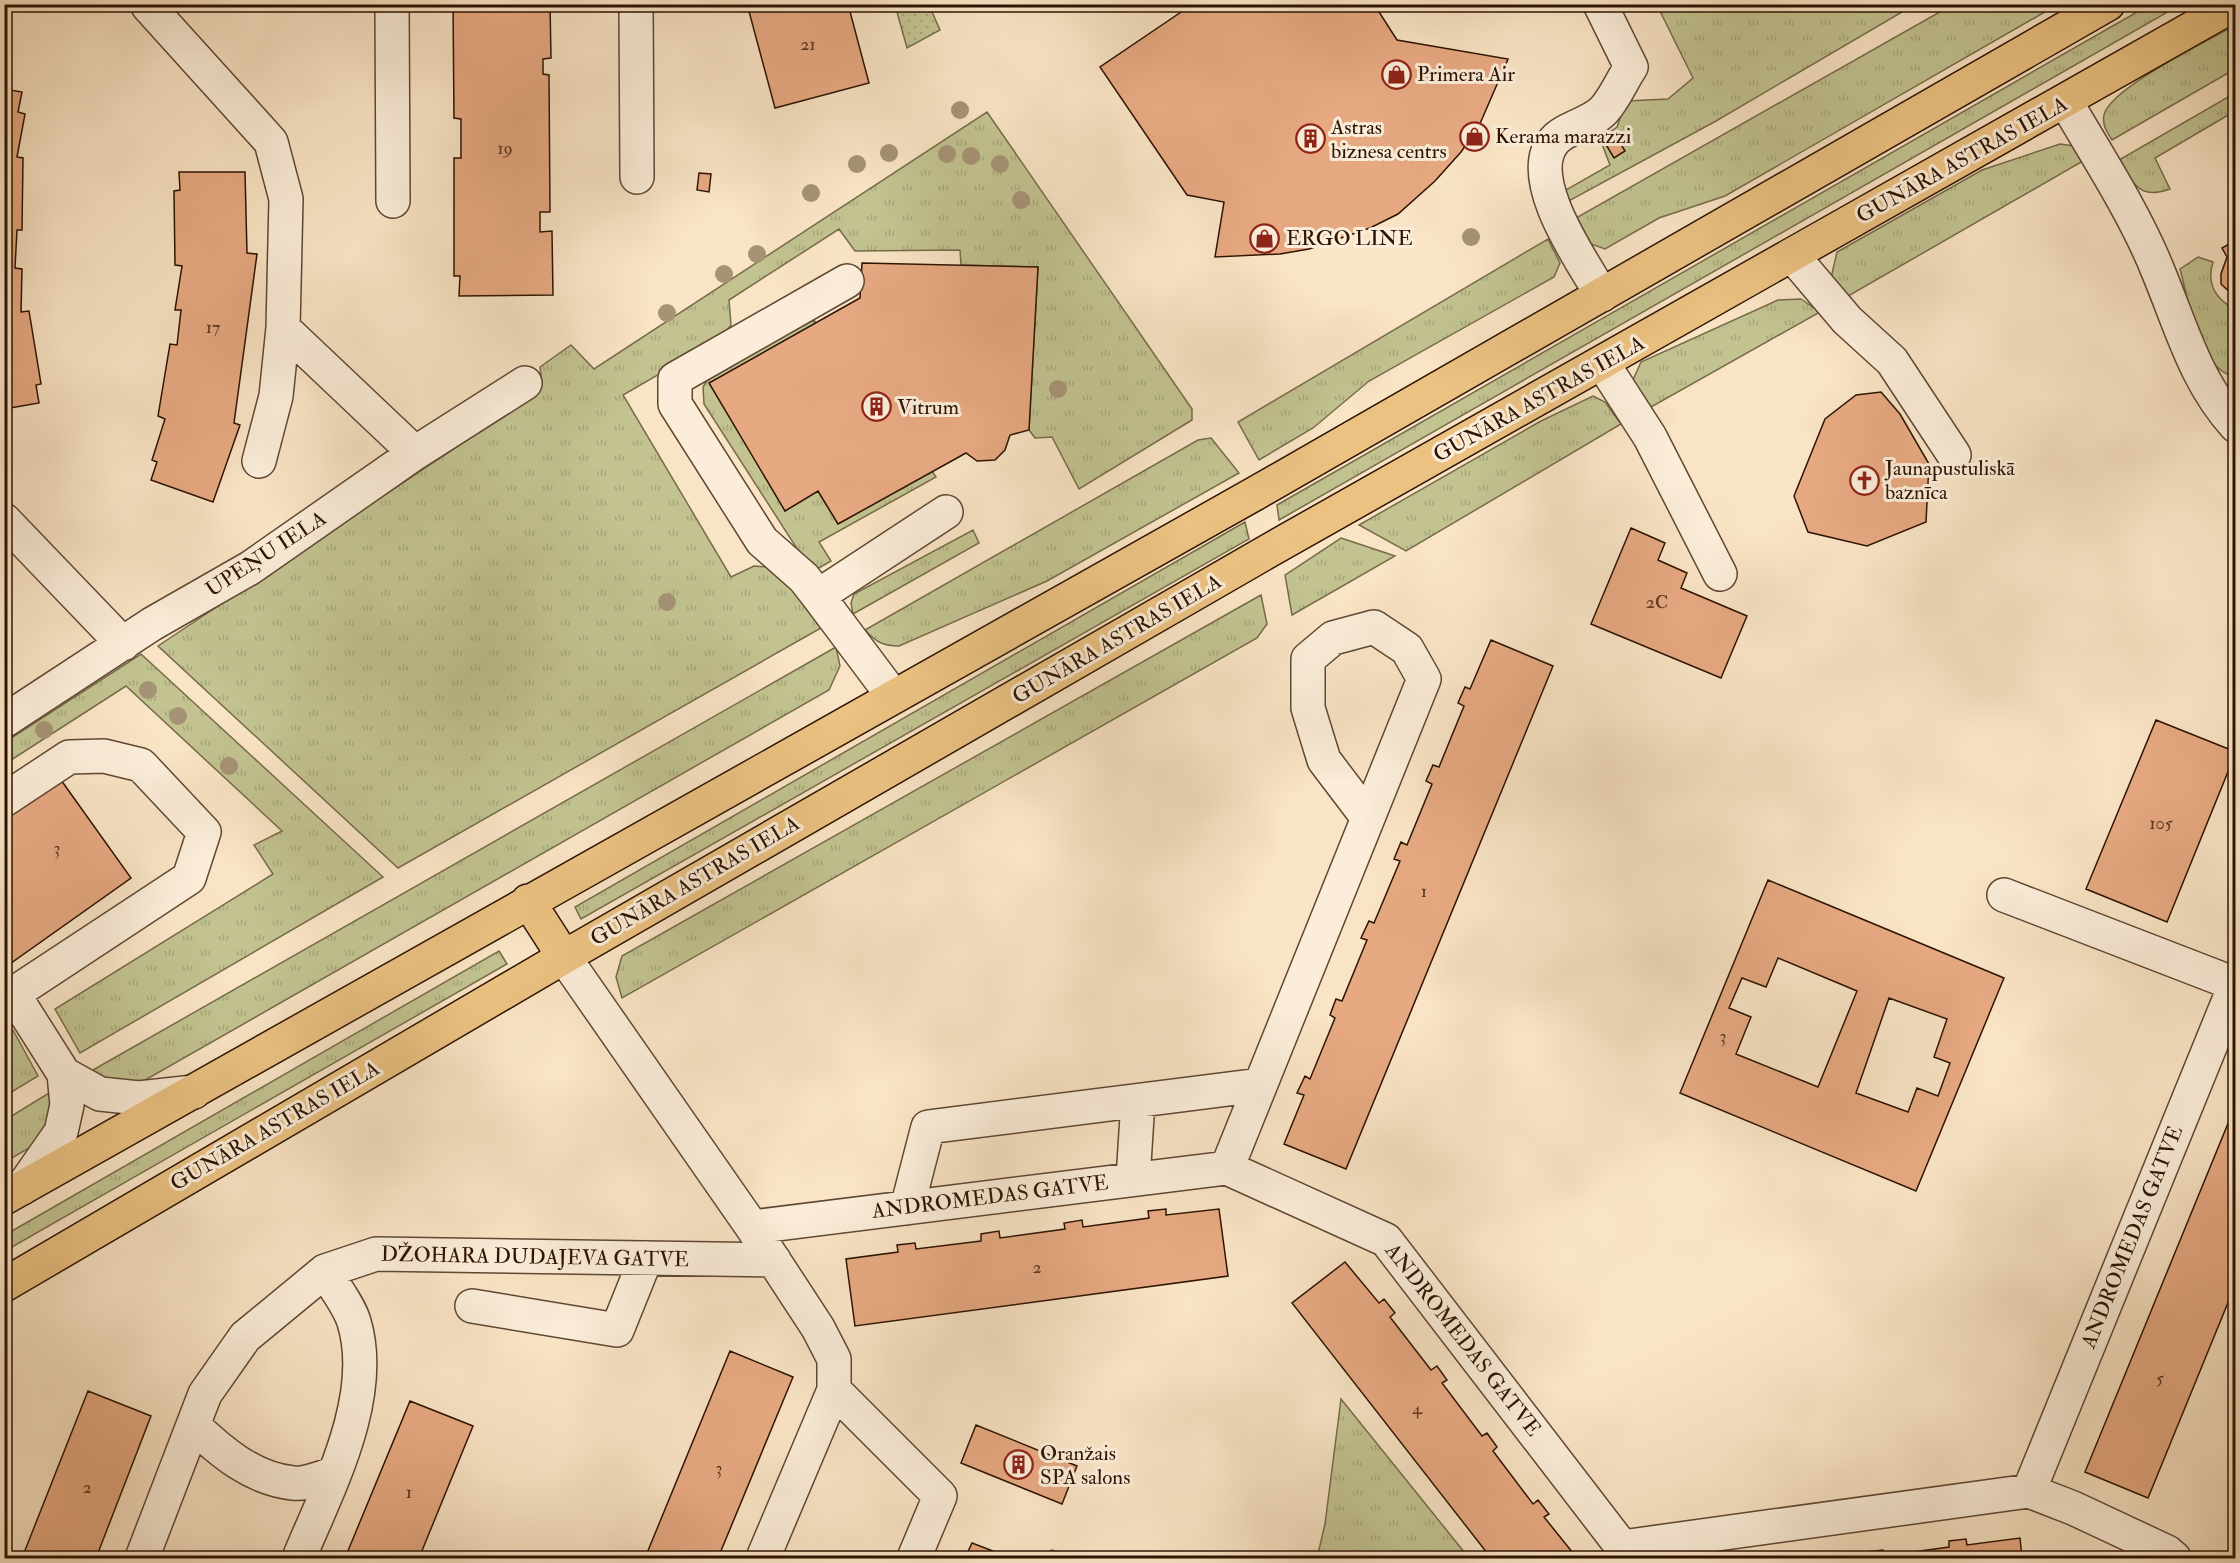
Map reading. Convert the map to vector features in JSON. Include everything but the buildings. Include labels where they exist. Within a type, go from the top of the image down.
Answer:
[{"type":"main road","points":[[13,1193],[196,1092],[528,901],[1257,493],[2108,4]]},
{"type":"main road","name":"GUNĀRA ASTRAS IELA","points":[[4,1285],[564,957],[1270,550],[1603,364],[2235,4]]},
{"type":"main road","points":[[528,901],[564,957]]},
{"type":"street","points":[[392,4],[393,201]]},
{"type":"street","points":[[636,4],[637,177]]},
{"type":"street","points":[[1599,4],[1631,67],[1604,110],[1554,141],[1544,164],[1547,189],[1559,220],[1602,295]]},
{"type":"street","points":[[148,6],[271,142],[286,199],[283,328],[276,396],[259,461]]},
{"type":"street","points":[[2066,102],[2158,270],[2185,344],[2201,378],[2235,426]]},
{"type":"street","points":[[1792,255],[1847,320],[1892,361],[1954,455]]},
{"type":"street","points":[[847,281],[675,379],[675,404],[762,541],[804,578],[893,696]]},
{"type":"street","points":[[283,328],[415,453]]},
{"type":"street","points":[[1603,364],[1650,437],[1720,574]]},
{"type":"street","name":"UPEŅU IELA","points":[[4,721],[152,624],[250,568],[415,453],[525,383]]},
{"type":"street","points":[[818,596],[946,512]]},
{"type":"street","points":[[4,520],[123,645]]},
{"type":"street","points":[[1227,1168],[1424,680],[1407,649],[1374,627],[1333,638],[1308,659],[1308,708],[1324,759],[1368,818]]},
{"type":"street","points":[[4,800],[69,757],[104,756],[141,765],[204,832],[189,878],[9,997],[63,1074],[100,1094],[139,1098],[196,1092]]},
{"type":"street","points":[[2004,895],[2235,984]]},
{"type":"street","points":[[564,957],[752,1227],[819,1328],[834,1359],[834,1390],[764,1558]]},
{"type":"street","name":"ANDROMEDAS GATVE","points":[[2029,1491],[2235,984]]},
{"type":"street","points":[[13,1193],[61,1132],[67,1105],[63,1074]]},
{"type":"street","points":[[908,1208],[928,1127],[1260,1085]]},
{"type":"street","points":[[1133,1179],[1138,1101]]},
{"type":"street","name":"ANDROMEDAS GATVE","points":[[752,1227],[1227,1168],[1386,1240],[1620,1553],[2029,1491],[2073,1508],[2168,1552],[2174,1558]]},
{"type":"street","name":"DŽOHARA DUDAJEVA GATVE","points":[[142,1558],[206,1395],[245,1337],[325,1270],[376,1254],[774,1260]]},
{"type":"street","points":[[472,1306],[617,1330],[646,1258]]},
{"type":"street","points":[[299,1558],[351,1432],[361,1375],[354,1322],[325,1270]]},
{"type":"street","points":[[834,1390],[940,1496],[914,1558]]},
{"type":"street","points":[[193,1425],[223,1454],[258,1473],[294,1484],[333,1474]]},
{"type":"green space","points":[[2151,4],[2180,5],[1279,520],[1277,505]]},
{"type":"green space","points":[[895,5],[929,5],[940,30],[907,48]]},
{"type":"green space","points":[[1657,5],[1914,5],[1716,121],[1567,202],[1564,191],[1610,165],[1600,139],[1617,127],[1626,101],[1668,99],[1693,78]]},
{"type":"green space","points":[[1952,5],[2057,5],[1725,196],[1659,218],[1605,249],[1591,244],[1576,218]]},
{"type":"green space","points":[[2235,25],[2235,69],[2112,140],[2104,125],[2104,115],[2110,104],[2141,79]]},
{"type":"green space","points":[[2235,93],[2235,111],[2155,158],[2170,189],[2160,192],[2144,191],[2133,183],[2119,160]]},
{"type":"green space","points":[[987,112],[1192,409],[1192,420],[1079,489],[1052,437],[1035,438],[1029,430],[1038,267],[961,265],[960,250],[855,251],[839,229],[729,300],[731,325],[720,339],[623,395],[731,577],[754,566],[769,567],[789,586],[821,628],[398,868],[158,646],[518,406],[542,383],[540,367],[571,345],[594,369]]},
{"type":"green space","points":[[2060,144],[2074,146],[2083,161],[1843,299],[1831,278],[1837,252],[1982,170]]},
{"type":"green space","points":[[1548,239],[1560,263],[1554,277],[1369,381],[1313,428],[1259,460],[1238,422]]},
{"type":"green space","points":[[2198,257],[2213,262],[2211,277],[2214,290],[2223,301],[2235,309],[2235,377],[2222,371],[2212,361],[2197,332],[2180,269]]},
{"type":"green space","points":[[1801,299],[1820,312],[1651,407],[1632,382],[1641,362],[1778,300]]},
{"type":"green space","points":[[814,320],[816,323],[785,511],[818,491],[838,524],[932,471],[936,477],[819,542],[831,561],[812,572],[704,404],[703,387],[711,374]]},
{"type":"green space","points":[[1593,396],[1605,402],[1621,424],[1406,551],[1359,525],[1541,421]]},
{"type":"green space","points":[[1211,438],[1239,473],[1047,581],[899,646],[880,642],[865,630],[1198,440]]},
{"type":"green space","points":[[1245,522],[1249,539],[581,919],[575,907]]},
{"type":"green space","points":[[973,530],[979,543],[853,614],[851,603],[854,594]]},
{"type":"green space","points":[[1341,538],[1395,556],[1292,615],[1285,575]]},
{"type":"green space","points":[[1261,595],[1267,624],[1257,638],[622,998],[616,977],[622,956]]},
{"type":"green space","points":[[836,647],[840,666],[829,690],[133,1087],[107,1084],[93,1070]]},
{"type":"green space","points":[[141,654],[383,877],[80,1053],[55,1009],[273,874],[254,845],[282,831],[126,686],[5,764],[5,742]]},
{"type":"green space","points":[[499,951],[507,964],[5,1251],[5,1235]]},
{"type":"green space","points":[[5,1027],[13,1030],[38,1076],[5,1096]]},
{"type":"green space","points":[[49,1093],[58,1110],[36,1144],[5,1162],[5,1120]]},
{"type":"green space","points":[[1341,1399],[1469,1558],[1317,1558],[1325,1524]]},
{"type":"green space","points":[[1051,1550],[1089,1558],[1047,1558]]},
{"type":"place","name":"Primera Air","points":[[1396,74]]},
{"type":"place","name":"Kerama marazzi","points":[[1474,136]]},
{"type":"place","name":"Astras biznesa centrs","points":[[1310,139]]},
{"type":"place","name":"ERGO LINE","points":[[1265,238]]},
{"type":"place","name":"Vitrum","points":[[876,407]]},
{"type":"place","name":"Jaunapustuliskā baznīca","points":[[1864,480]]},
{"type":"place","name":"Oranžais SPA salons","points":[[1019,1465]]}]
